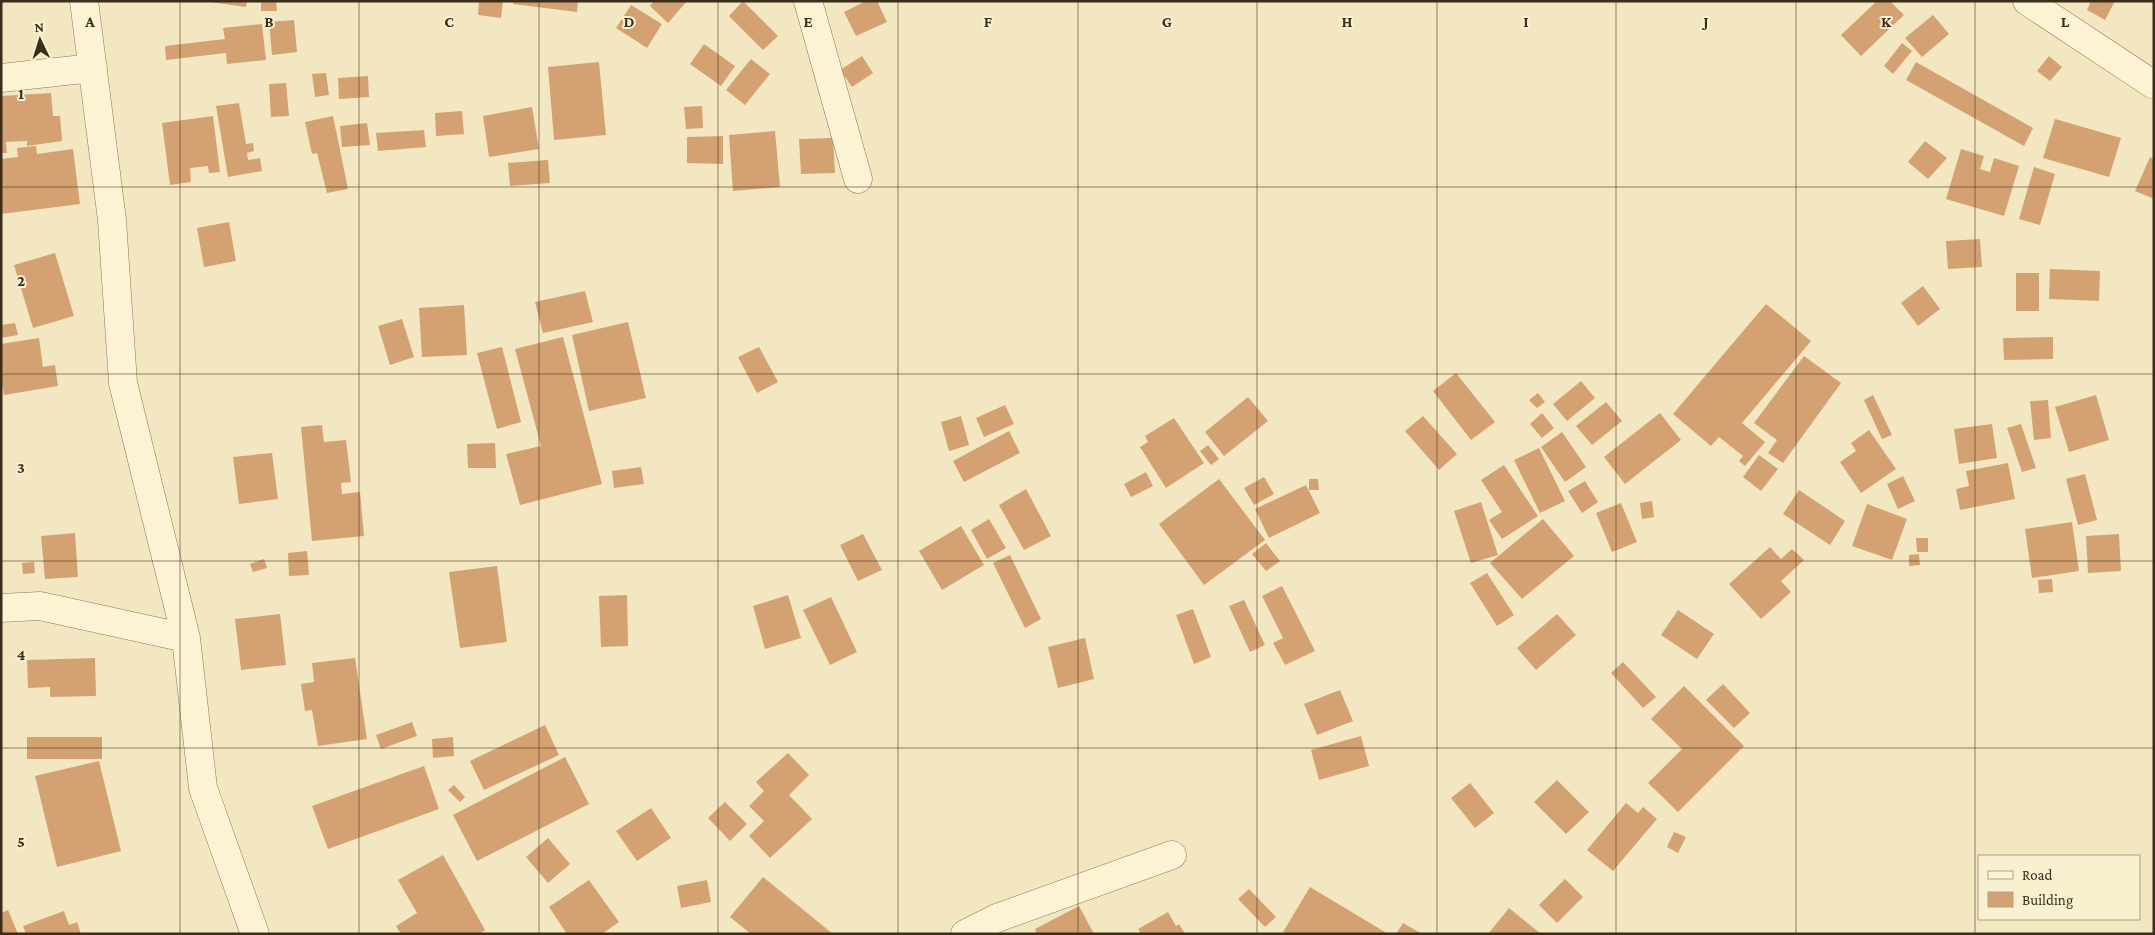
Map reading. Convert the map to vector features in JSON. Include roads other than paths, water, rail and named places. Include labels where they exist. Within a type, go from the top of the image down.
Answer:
[{"type":"street","points":[[84,1],[112,220],[123,382],[186,638],[203,788],[255,934]]},
{"type":"street","points":[[808,1],[858,178]]},
{"type":"street","points":[[2027,1],[2154,85]]},
{"type":"street","points":[[1,78],[93,68]]},
{"type":"street","points":[[1,608],[40,606],[186,638]]},
{"type":"street","points":[[965,934],[997,918],[1172,855]]}]
